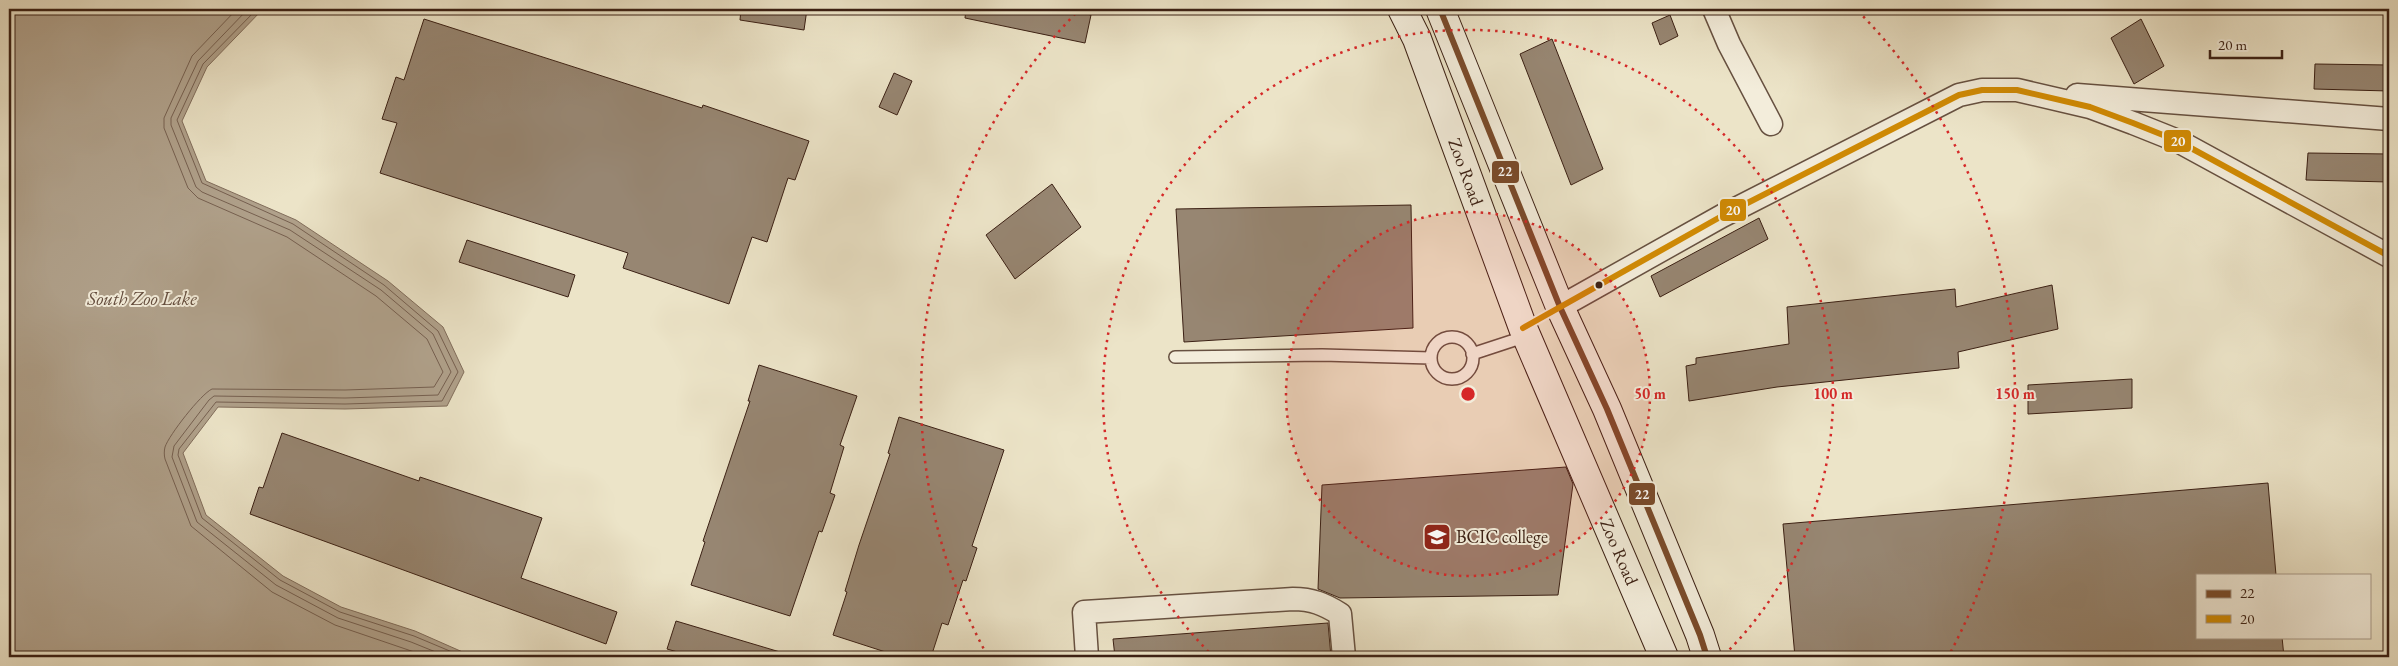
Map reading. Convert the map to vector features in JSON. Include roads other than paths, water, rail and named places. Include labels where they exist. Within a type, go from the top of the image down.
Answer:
[{"type":"main road","name":"Zoo Road","points":[[1402,9],[1416,39],[1525,332],[1664,657]]},
{"type":"main road","name":"Zoo Road","points":[[1440,9],[1560,307],[1606,409],[1700,635],[1707,657]]},
{"type":"main road","points":[[1525,332],[1560,307]]},
{"type":"street","points":[[1714,9],[1771,124]]},
{"type":"street","points":[[1560,307],[1722,216],[1959,95],[1982,90],[2017,90],[2389,119]]},
{"type":"street","points":[[2017,90],[2090,107],[2178,141],[2389,256]]},
{"type":"street","points":[[1087,657],[1084,612],[1311,599],[1340,614],[1344,657]]},
{"type":"lane","points":[[1472,354],[1525,332]]},
{"type":"lane","points":[[1447,338],[1454,338],[1466,343],[1472,354],[1473,361],[1467,373],[1455,379],[1441,376],[1432,365],[1431,358],[1436,345],[1447,338]]},
{"type":"lane","points":[[1175,358],[1322,355],[1431,358]]},
{"type":"water","name":"South Zoo Lake","points":[[9,9],[263,9],[207,67],[182,121],[206,181],[296,220],[388,281],[443,327],[464,372],[447,406],[345,409],[218,407],[183,453],[206,515],[283,576],[341,607],[415,631],[474,657],[9,657]]},
{"type":"place","name":"BCIC college","points":[[1437,537]]}]
